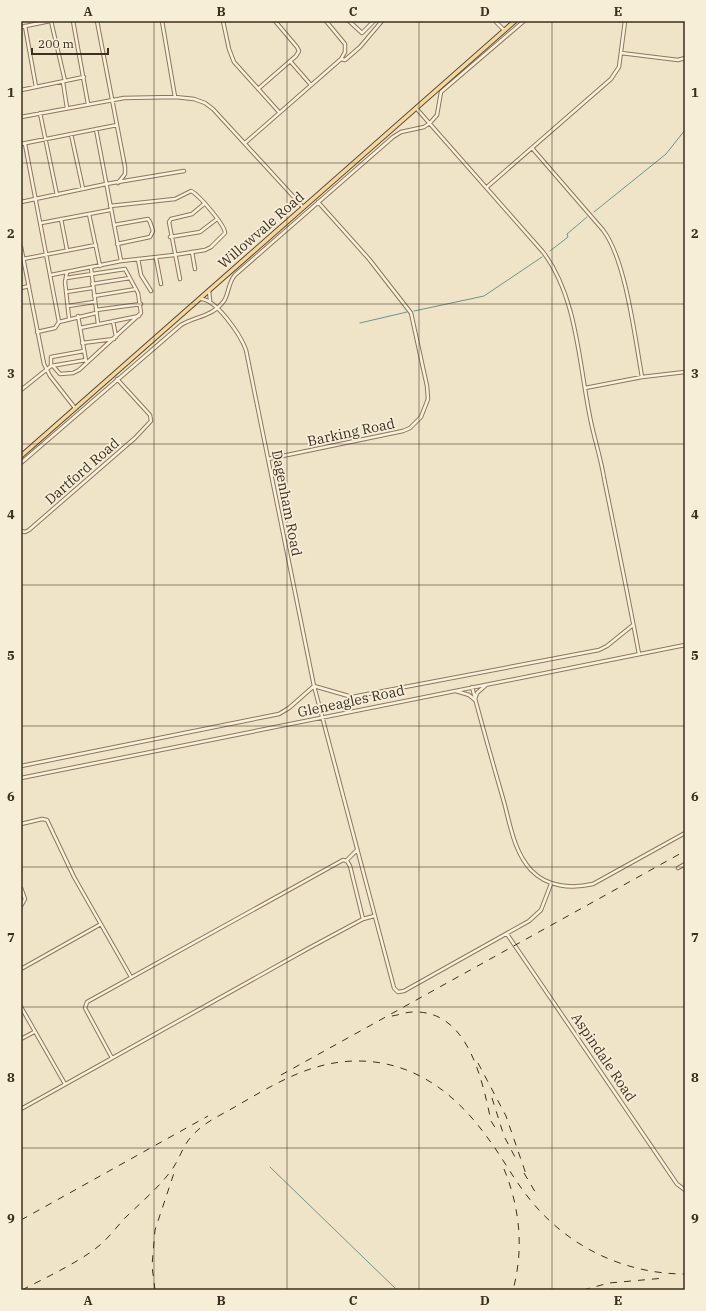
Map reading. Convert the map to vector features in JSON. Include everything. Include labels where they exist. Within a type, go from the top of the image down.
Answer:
[{"type":"main road","name":"Willowvale Road","points":[[21,456],[515,21]]},
{"type":"street","points":[[36,87],[23,26],[51,21],[64,82],[67,108]]},
{"type":"street","points":[[73,21],[88,104]]},
{"type":"street","points":[[96,21],[125,171],[118,182]]},
{"type":"street","points":[[162,21],[175,97]]},
{"type":"street","points":[[223,21],[234,62],[279,112]]},
{"type":"street","points":[[258,90],[298,55],[299,50],[274,21]]},
{"type":"street","points":[[245,143],[341,58],[345,52],[346,44],[326,21]]},
{"type":"street","points":[[349,21],[362,33],[374,21]]},
{"type":"street","points":[[341,58],[345,60],[352,56],[382,21]]},
{"type":"street","points":[[495,21],[504,30]]},
{"type":"street","points":[[21,463],[181,324],[201,318],[217,308],[224,301],[230,282],[235,275],[393,137],[401,132],[424,127],[430,123],[437,115],[441,92],[524,21]]},
{"type":"street","points":[[487,187],[611,78],[619,67],[625,21]]},
{"type":"street","points":[[622,53],[678,60],[685,58]]},
{"type":"street","points":[[290,61],[311,85]]},
{"type":"street","points":[[21,90],[84,77]]},
{"type":"street","points":[[21,117],[112,100],[175,97],[205,102],[245,143],[303,207]]},
{"type":"street","points":[[416,107],[543,252],[560,279],[568,303],[639,654]]},
{"type":"street","points":[[40,113],[57,195]]},
{"type":"street","points":[[59,322],[41,224],[23,144],[117,125]]},
{"type":"street","points":[[96,129],[121,261]]},
{"type":"street","points":[[72,134],[83,189]]},
{"type":"street","points":[[532,148],[603,230],[612,243],[623,280],[642,377]]},
{"type":"street","points":[[21,202],[106,184],[184,172]]},
{"type":"street","points":[[41,224],[110,208],[175,199],[191,191],[225,229],[224,235],[208,248],[174,256],[121,261],[51,275]]},
{"type":"street","name":"Barking Road","points":[[268,459],[403,431],[416,423],[424,413],[427,406],[428,392],[410,310],[369,259],[318,202]]},
{"type":"street","points":[[180,279],[168,224],[170,220],[192,214],[204,204]]},
{"type":"street","points":[[89,214],[100,266]]},
{"type":"street","points":[[61,219],[67,250]]},
{"type":"street","points":[[114,225],[148,219],[153,231],[150,237],[117,244]]},
{"type":"street","points":[[170,237],[200,232],[217,219]]},
{"type":"street","points":[[23,258],[96,245]]},
{"type":"street","points":[[21,247],[46,369],[75,408]]},
{"type":"street","points":[[192,252],[195,269]]},
{"type":"street","points":[[156,258],[161,284]]},
{"type":"street","points":[[138,259],[141,275],[151,291]]},
{"type":"street","points":[[91,268],[92,286],[98,324]]},
{"type":"street","points":[[66,278],[124,269],[136,289],[141,304],[141,312],[139,316],[73,373],[64,375],[60,374],[52,366],[51,357],[84,351]]},
{"type":"street","points":[[67,272],[66,292],[69,318]]},
{"type":"street","points":[[66,292],[130,278]]},
{"type":"street","points":[[21,288],[29,286]]},
{"type":"street","points":[[94,296],[136,289]]},
{"type":"street","points":[[209,290],[211,302]]},
{"type":"street","name":"Dagenham Road","points":[[200,299],[211,302],[217,308],[240,336],[246,350],[321,718],[394,987],[398,992],[404,991],[507,934]]},
{"type":"street","points":[[68,306],[94,302]]},
{"type":"street","points":[[38,332],[55,328],[59,322],[69,318],[141,304]]},
{"type":"street","points":[[78,316],[86,362]]},
{"type":"street","points":[[80,328],[139,316]]},
{"type":"street","points":[[113,321],[115,338]]},
{"type":"street","points":[[82,342],[115,338]]},
{"type":"street","points":[[21,390],[46,369],[52,366],[86,362]]},
{"type":"street","points":[[585,388],[642,377],[685,372]]},
{"type":"street","name":"Dartford Road","points":[[21,531],[25,532],[29,530],[135,438],[149,424],[151,419],[150,415],[117,379]]},
{"type":"street","points":[[21,766],[279,714],[289,708],[314,686],[352,697],[599,650],[607,646],[633,625]]},
{"type":"street","name":"Gleneagles Road","points":[[21,778],[685,645]]},
{"type":"street","points":[[475,700],[477,693],[487,684]]},
{"type":"street","points":[[472,687],[519,852],[531,870],[552,884],[575,887],[593,884],[685,833]]},
{"type":"street","points":[[454,691],[469,695],[475,700]]},
{"type":"street","points":[[21,824],[42,819],[47,820],[74,877],[132,977]]},
{"type":"street","points":[[112,1058],[85,1006],[87,1002],[339,862],[346,860],[358,850]]},
{"type":"street","points":[[346,860],[350,866],[363,919]]},
{"type":"street","points":[[678,868],[685,864]]},
{"type":"street","points":[[507,934],[539,913],[552,884]]},
{"type":"street","points":[[21,888],[25,899],[21,906]]},
{"type":"street","points":[[21,1109],[363,919],[374,916]]},
{"type":"street","points":[[21,969],[101,924]]},
{"type":"street","name":"Aspindale Road","points":[[507,934],[677,1184],[685,1190]]},
{"type":"street","points":[[21,1007],[65,1084]]},
{"type":"street","points":[[21,1039],[34,1032]]},
{"type":"waterway","points":[[594,212],[666,154],[685,130]]},
{"type":"waterway","points":[[550,251],[568,237],[567,234],[587,217]]},
{"type":"waterway","points":[[414,311],[484,296],[542,257]]},
{"type":"waterway","points":[[360,323],[407,312]]},
{"type":"waterway","points":[[270,1167],[397,1290]]},
{"type":"railway","points":[[281,1075],[685,851]]},
{"type":"railway","points":[[392,1016],[408,1012],[432,1014],[447,1022],[459,1035],[469,1050],[477,1068],[483,1086],[491,1121],[496,1129]]},
{"type":"railway","points":[[22,1290],[60,1271],[95,1249],[103,1242],[162,1182],[173,1168],[189,1140],[196,1131],[206,1124],[263,1091],[309,1069],[342,1062],[360,1061],[399,1067],[416,1074],[448,1094],[475,1121],[532,1202],[564,1233],[582,1245],[601,1255],[642,1269],[663,1273],[685,1274]]},
{"type":"railway","points":[[478,1063],[506,1116],[527,1177]]},
{"type":"railway","points":[[492,1098],[504,1136],[516,1159]]},
{"type":"railway","points":[[21,1220],[208,1116]]},
{"type":"railway","points":[[504,1169],[514,1199],[519,1229],[518,1259],[513,1290]]},
{"type":"railway","points":[[155,1290],[152,1266],[155,1230],[175,1170]]},
{"type":"railway","points":[[524,1173],[537,1195]]},
{"type":"railway","points":[[583,1290],[609,1283],[665,1278]]}]
